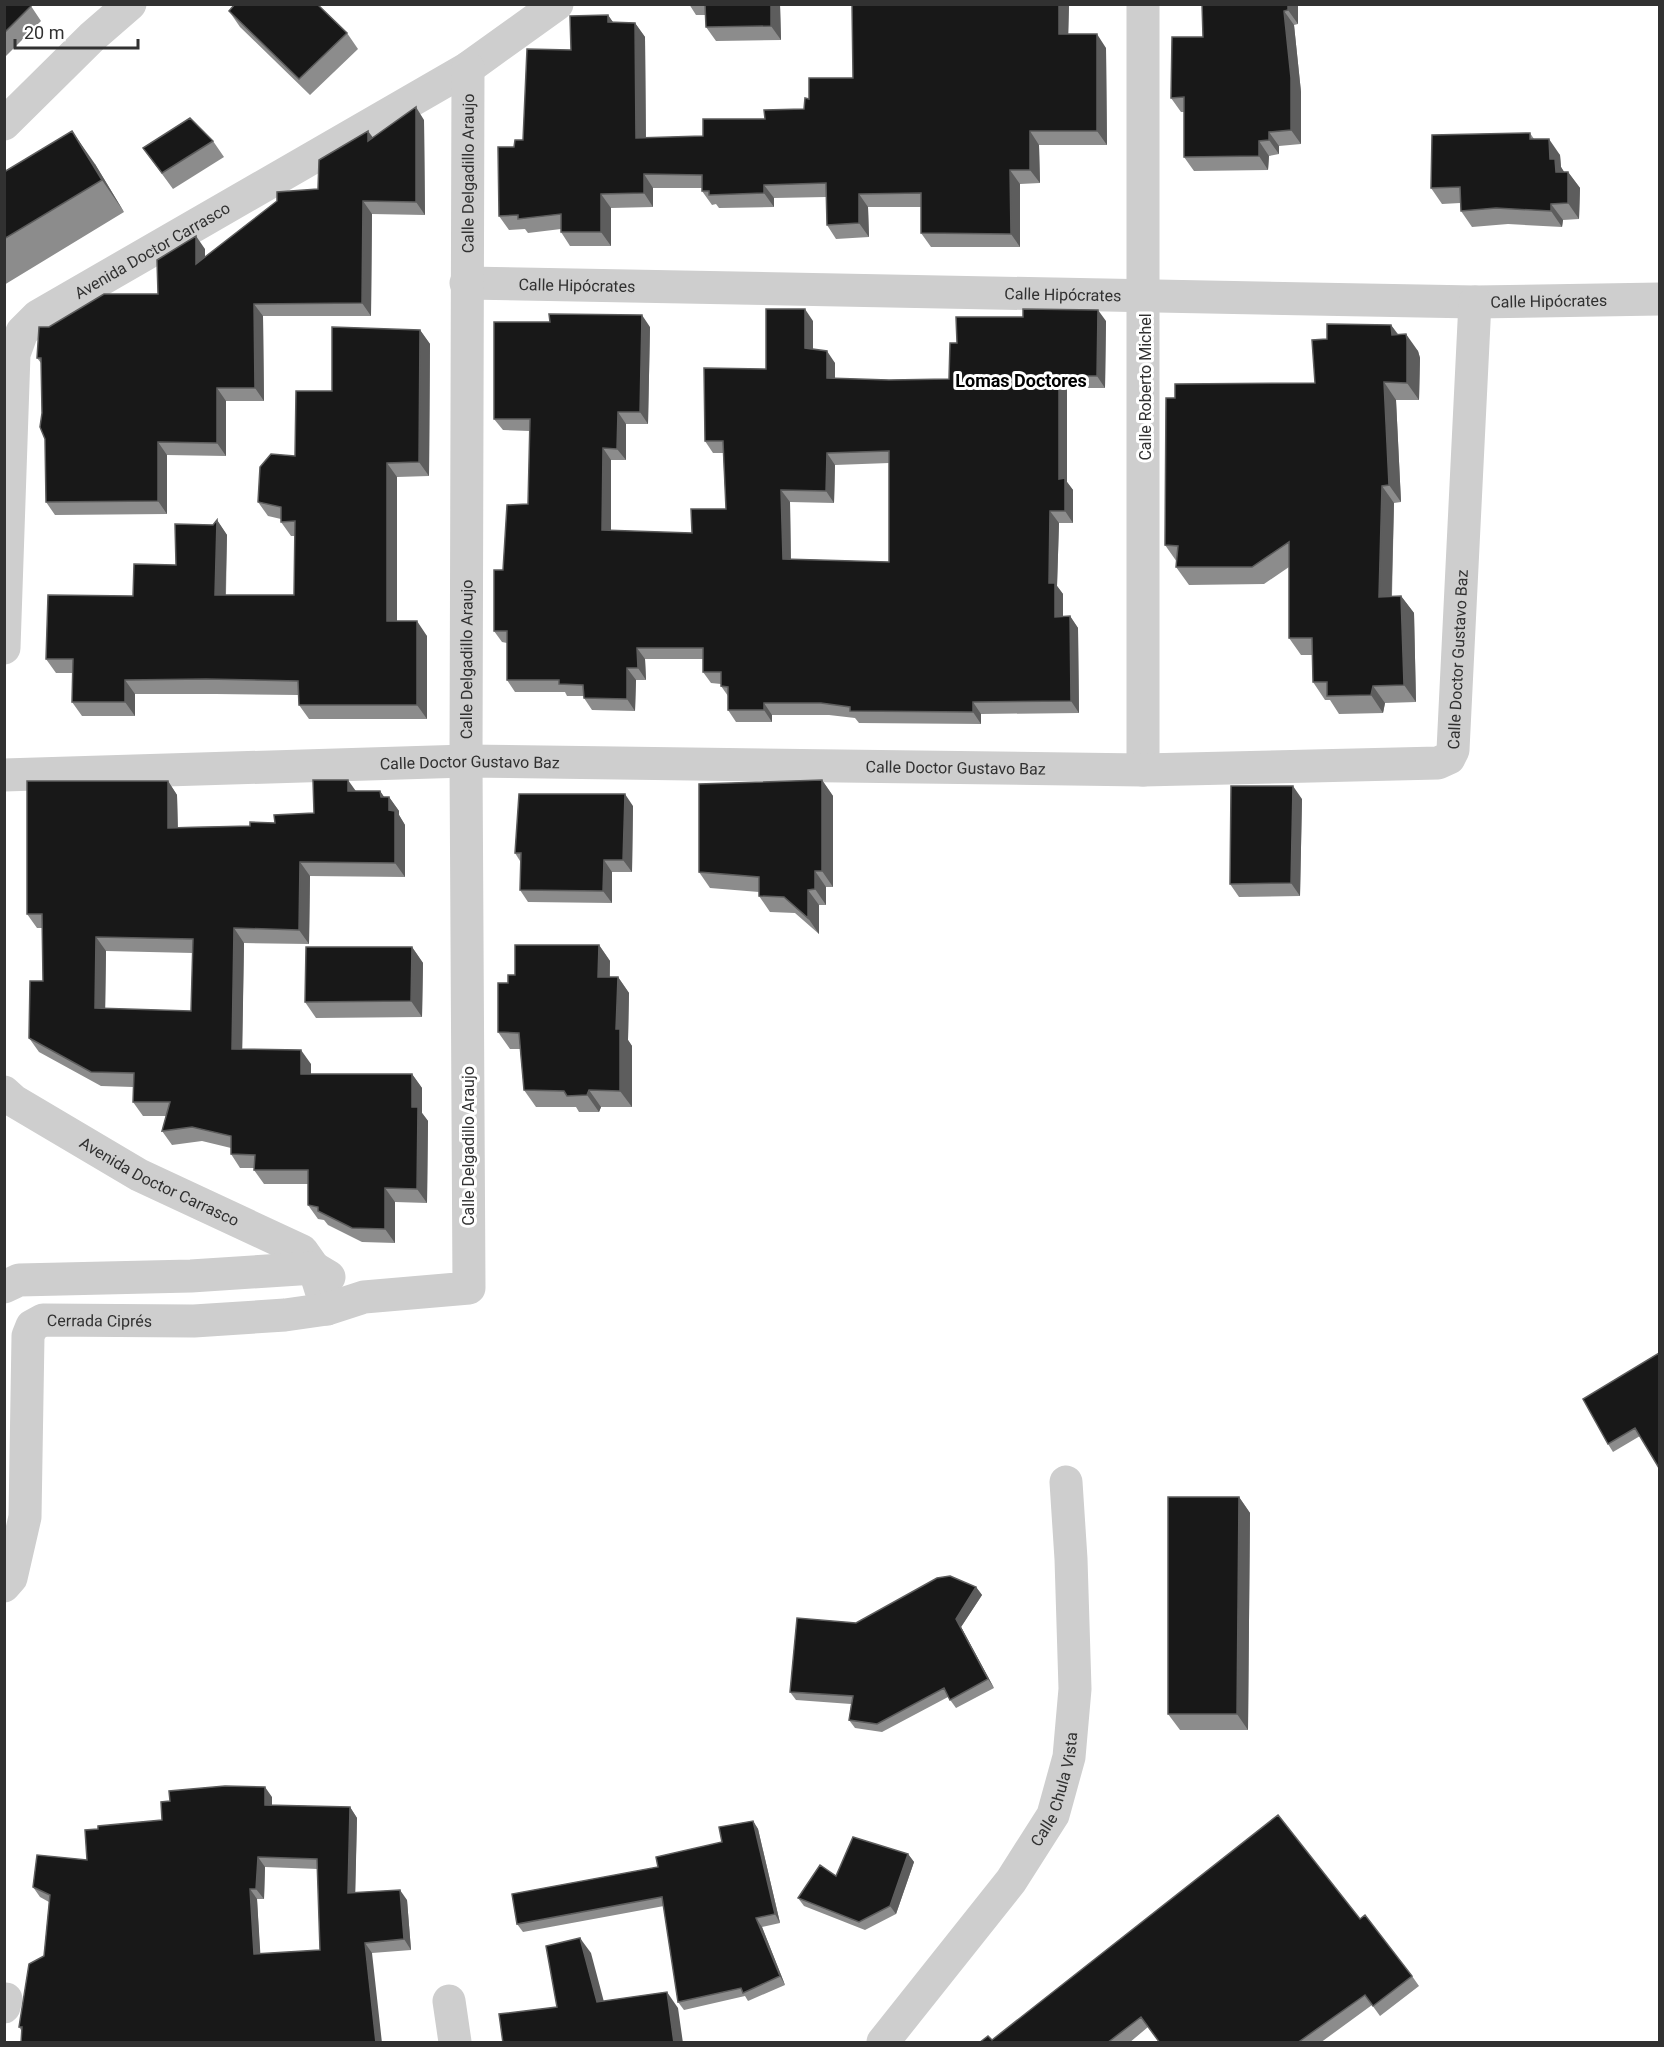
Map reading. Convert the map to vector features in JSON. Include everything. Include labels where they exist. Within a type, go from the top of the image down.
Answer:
[{"type":"street","points":[[4,124],[92,37],[130,4]]},
{"type":"street","name":"Avenida Doctor Carrasco","points":[[4,648],[15,354],[22,332],[38,316],[468,68],[557,4]]},
{"type":"street","name":"Calle Roberto Michel","points":[[1143,4],[1145,293],[1143,770]]},
{"type":"street","name":"Calle Delgadillo Araujo","points":[[364,1297],[469,1288],[466,761],[468,68]]},
{"type":"street","name":"Calle Hipócrates","points":[[466,283],[1145,293],[1475,302],[1659,298]]},
{"type":"street","name":"Calle Doctor Gustavo Baz","points":[[4,775],[466,761],[1143,770],[1438,763],[1449,758],[1453,750],[1475,302]]},
{"type":"street","name":"Avenida Doctor Carrasco","points":[[4,1092],[14,1101],[139,1175],[288,1242],[302,1251],[314,1269],[327,1309]]},
{"type":"street","points":[[4,1287],[19,1280],[177,1276],[314,1269]]},
{"type":"street","name":"Avenida Doctor Carrasco","points":[[314,1269],[364,1297]]},
{"type":"street","points":[[176,1321],[177,1276]]},
{"type":"street","points":[[92,1278],[97,1320]]},
{"type":"street","points":[[327,1309],[364,1297]]},
{"type":"street","name":"Cerrada Ciprés","points":[[4,1586],[11,1578],[25,1517],[28,1336],[32,1326],[43,1320],[176,1321],[285,1316],[327,1309]]},
{"type":"street","name":"Calle Chula Vista","points":[[883,2043],[1011,1881],[1053,1815],[1069,1757],[1075,1689],[1066,1482]]},
{"type":"street","points":[[449,2001],[455,2043]]},
{"type":"building","points":[[4,4],[29,4],[31,6],[4,33]]},
{"type":"building","points":[[235,4],[317,4],[347,33],[299,79],[229,11]]},
{"type":"building","points":[[705,4],[771,4],[771,26],[706,27]]},
{"type":"building","points":[[852,4],[1059,4],[1059,34],[1097,34],[1097,131],[1030,131],[1030,170],[1010,170],[1011,234],[921,233],[921,193],[859,194],[859,223],[827,225],[826,183],[764,185],[764,193],[709,195],[709,191],[702,191],[702,175],[644,174],[644,193],[601,194],[601,232],[561,232],[561,214],[518,219],[518,215],[499,216],[498,147],[514,147],[515,140],[523,140],[527,49],[571,50],[570,16],[608,15],[608,22],[635,23],[636,138],[703,136],[703,119],[765,119],[764,110],[804,109],[805,98],[809,99],[809,78],[853,78]]},
{"type":"building","points":[[1202,4],[1288,4],[1288,10],[1284,11],[1291,78],[1291,130],[1269,132],[1269,140],[1259,141],[1259,156],[1184,157],[1184,97],[1171,98],[1172,37],[1203,37]]},
{"type":"building","points":[[416,107],[416,202],[363,201],[362,303],[254,304],[255,388],[217,388],[217,443],[158,442],[158,501],[46,502],[45,439],[40,427],[41,358],[37,358],[39,327],[49,327],[104,294],[158,294],[157,260],[196,236],[196,264],[277,201],[277,192],[318,189],[319,160],[368,131],[368,141]]},
{"type":"building","points":[[190,118],[213,141],[162,173],[143,148]]},
{"type":"building","points":[[72,131],[102,180],[4,239],[4,172]]},
{"type":"building","points":[[1530,133],[1530,139],[1549,139],[1550,159],[1555,159],[1556,172],[1568,172],[1568,203],[1551,204],[1551,211],[1496,208],[1461,211],[1460,187],[1431,188],[1432,135]]},
{"type":"building","points":[[766,309],[805,309],[805,348],[827,351],[827,378],[889,380],[949,379],[950,343],[957,343],[956,317],[1023,317],[1023,309],[1098,310],[1097,376],[1059,376],[1059,479],[1065,478],[1065,511],[1050,511],[1049,583],[1055,583],[1055,617],[1070,616],[1071,701],[973,702],[973,712],[850,711],[850,707],[821,703],[764,703],[764,710],[728,710],[728,687],[721,686],[721,672],[703,672],[703,648],[637,648],[638,668],[627,668],[627,699],[584,698],[583,685],[559,684],[559,680],[507,680],[507,631],[494,631],[494,570],[503,570],[507,505],[528,504],[530,419],[494,419],[494,322],[550,322],[549,314],[642,315],[640,412],[618,412],[617,449],[603,448],[602,530],[692,533],[691,509],[726,509],[723,441],[705,441],[704,368],[766,369]],"holes":[[[889,451],[889,562],[783,559],[781,490],[826,491],[827,453]]]},
{"type":"building","points":[[1327,324],[1391,325],[1392,335],[1406,334],[1407,340],[1407,383],[1384,382],[1389,485],[1382,486],[1379,597],[1401,596],[1404,685],[1373,686],[1371,695],[1327,696],[1327,682],[1313,682],[1312,638],[1289,638],[1289,542],[1252,567],[1176,567],[1178,546],[1165,545],[1166,398],[1175,398],[1175,384],[1315,383],[1312,340],[1327,339]]},
{"type":"building","points":[[332,327],[420,330],[419,462],[387,463],[387,621],[417,621],[417,705],[299,705],[298,681],[206,679],[125,680],[125,702],[72,702],[73,659],[46,659],[48,595],[133,596],[134,564],[176,565],[175,524],[213,525],[217,520],[215,595],[294,595],[295,521],[281,522],[281,507],[258,502],[260,467],[271,454],[295,456],[296,391],[332,391]]},
{"type":"building","points":[[313,780],[348,780],[348,791],[380,791],[381,797],[389,797],[389,810],[395,811],[395,863],[300,862],[299,930],[234,928],[232,1049],[301,1050],[301,1074],[412,1074],[412,1107],[418,1107],[417,1189],[385,1188],[385,1229],[352,1228],[318,1211],[318,1207],[308,1205],[308,1170],[254,1170],[255,1155],[231,1154],[231,1136],[192,1127],[162,1131],[170,1102],[133,1102],[134,1073],[91,1072],[29,1038],[30,981],[43,981],[42,914],[27,914],[27,781],[168,781],[168,828],[250,826],[250,822],[275,823],[274,815],[314,813]],"holes":[[[96,937],[193,939],[191,1011],[95,1008]]]},
{"type":"building","points":[[822,780],[822,871],[815,871],[815,889],[808,890],[808,918],[784,897],[759,896],[759,877],[699,872],[699,784]]},
{"type":"building","points":[[1231,786],[1293,786],[1291,883],[1230,884]]},
{"type":"building","points":[[519,794],[625,794],[623,860],[604,860],[603,891],[520,890],[521,853],[515,853]]},
{"type":"building","points":[[515,945],[599,945],[598,977],[618,977],[616,1029],[620,1029],[620,1091],[589,1090],[587,1095],[567,1096],[564,1091],[524,1090],[519,1033],[498,1032],[498,983],[508,983],[508,975],[515,975]]},
{"type":"building","points":[[306,947],[412,947],[411,1001],[305,1002]]},
{"type":"building","points":[[1659,1353],[1659,1468],[1635,1428],[1608,1444],[1583,1399]]},
{"type":"building","points":[[1168,1497],[1239,1497],[1237,1714],[1168,1714]]},
{"type":"building","points":[[950,1576],[976,1587],[956,1619],[988,1679],[950,1700],[944,1688],[877,1724],[849,1720],[853,1696],[790,1692],[797,1618],[856,1623],[937,1578]]},
{"type":"building","points":[[225,1786],[265,1787],[265,1805],[350,1807],[348,1893],[400,1890],[404,1939],[365,1943],[376,2043],[21,2043],[22,2027],[19,2027],[29,1964],[44,1956],[50,1895],[33,1887],[37,1855],[87,1860],[85,1830],[98,1829],[98,1826],[162,1820],[161,1802],[170,1801],[169,1791]],"holes":[[[258,1857],[317,1859],[320,1950],[254,1954],[250,1889],[256,1889]]]},
{"type":"building","points":[[1278,1815],[1360,1919],[1365,1915],[1412,1976],[1373,2006],[1365,1995],[1297,2043],[1160,2043],[1141,2017],[1107,2043],[979,2043],[988,2036],[992,2040]]},
{"type":"building","points":[[753,1821],[775,1914],[756,1918],[780,1976],[743,1993],[741,1988],[678,2002],[662,1897],[517,1924],[512,1894],[658,1867],[656,1857],[722,1842],[719,1827]]},
{"type":"building","points":[[853,1837],[908,1854],[890,1906],[859,1922],[798,1898],[820,1865],[836,1876]]},
{"type":"building","points":[[580,1938],[597,2002],[667,1992],[674,2043],[503,2043],[499,2014],[557,2007],[546,1946]]},
{"type":"district","name":"Lomas Doctores","points":[[1021,381]]}]
